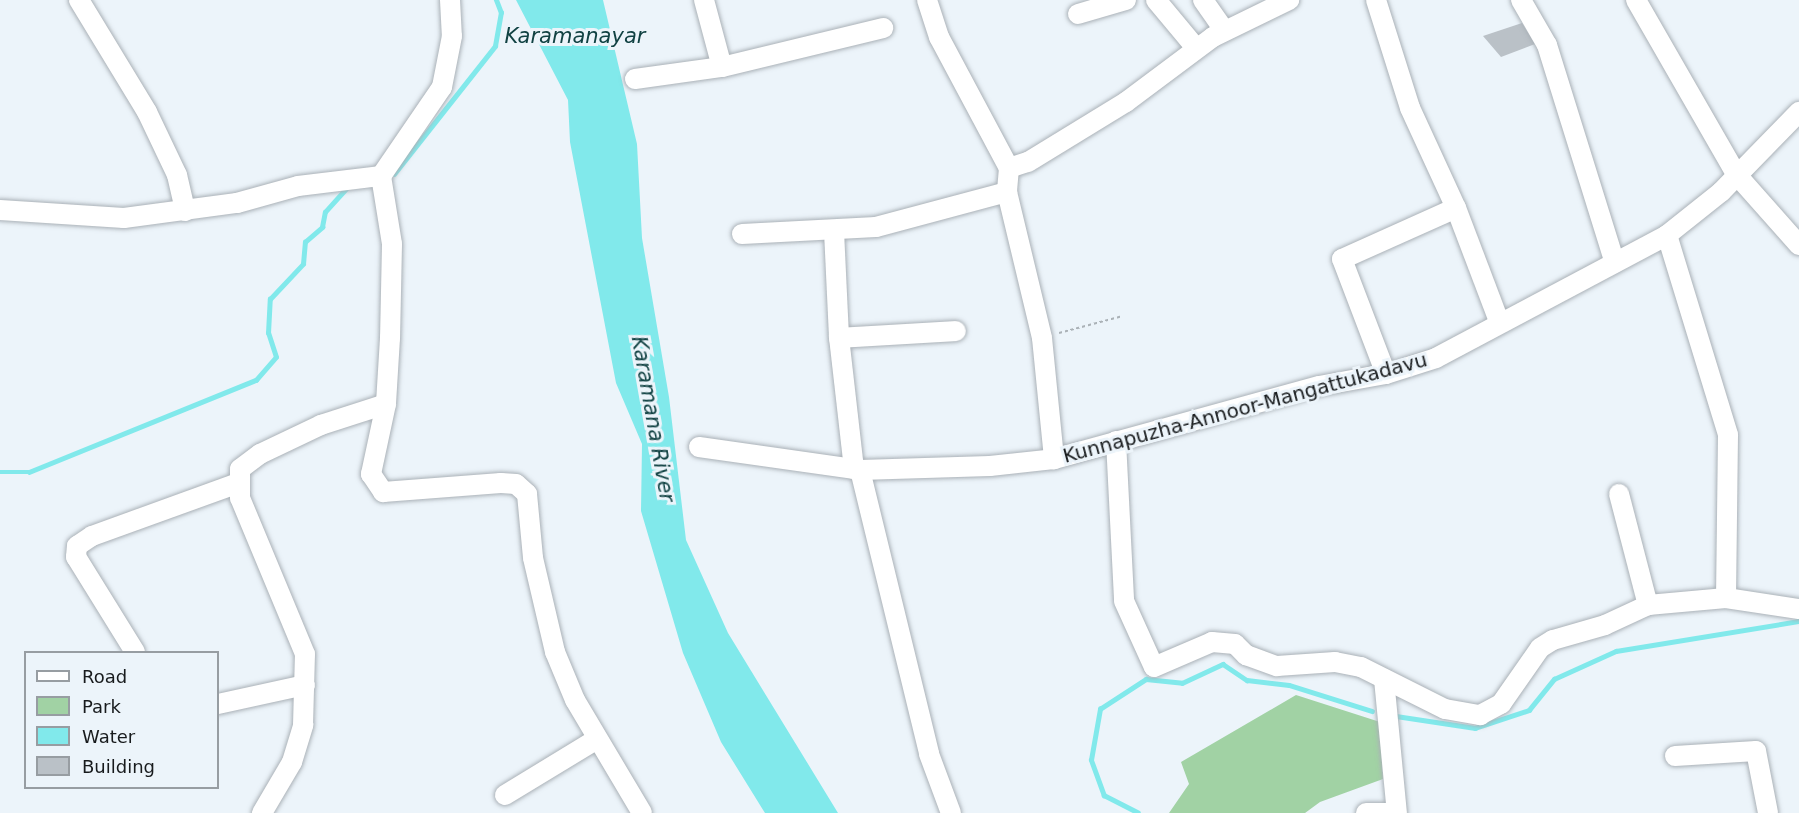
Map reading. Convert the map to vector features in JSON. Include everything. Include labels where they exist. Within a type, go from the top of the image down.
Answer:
[{"type":"street","points":[[79,0],[147,112],[177,175],[185,211]]},
{"type":"street","points":[[450,0],[452,36],[442,87],[381,176],[392,244],[386,404],[371,464],[377,489],[390,493],[501,483],[516,484],[527,494],[545,618],[574,700],[597,740],[613,758],[642,813]]},
{"type":"street","points":[[704,0],[722,67]]},
{"type":"street","points":[[927,0],[943,46],[1009,168],[1007,192],[1042,338],[1054,459]]},
{"type":"street","points":[[1078,14],[1126,0]]},
{"type":"street","points":[[1156,0],[1196,48]]},
{"type":"street","points":[[1203,0],[1224,30]]},
{"type":"street","points":[[1009,168],[1028,162],[1126,102],[1196,48],[1224,30],[1289,0]]},
{"type":"street","points":[[1376,0],[1410,108],[1456,208],[1499,321]]},
{"type":"street","points":[[1521,0],[1547,45],[1615,263]]},
{"type":"street","points":[[1636,0],[1736,174],[1797,240]]},
{"type":"street","points":[[635,79],[722,67],[884,28]]},
{"type":"street","name":"Kunnapuzha-Annoor-Mangattukadavu","points":[[699,447],[857,470],[1054,459],[1319,386],[1386,374],[1436,358],[1499,321],[1557,297],[1667,235],[1700,211],[1799,112]]},
{"type":"street","points":[[0,210],[124,219],[185,211],[298,186],[381,176]]},
{"type":"street","points":[[742,234],[834,231],[876,227],[1007,192]]},
{"type":"street","points":[[1386,374],[1342,260],[1456,208]]},
{"type":"street","points":[[834,231],[839,338],[857,470],[929,754],[951,813]]},
{"type":"street","points":[[1667,235],[1728,435],[1726,598]]},
{"type":"street","points":[[839,338],[956,331]]},
{"type":"street","points":[[262,813],[292,762],[303,725],[305,654],[236,484],[240,469],[260,453],[321,425],[386,404]]},
{"type":"street","points":[[1116,441],[1124,601],[1154,667],[1212,642],[1235,644],[1260,662],[1335,662],[1361,667],[1445,709],[1466,715],[1490,712],[1516,688],[1540,648],[1553,639],[1605,625],[1648,605],[1726,598],[1799,609]]},
{"type":"street","points":[[134,651],[76,557],[77,546],[92,536],[236,484]]},
{"type":"street","points":[[1619,494],[1648,605]]},
{"type":"street","points":[[1384,680],[1397,813]]},
{"type":"street","points":[[219,704],[305,685]]},
{"type":"street","points":[[505,795],[597,740]]},
{"type":"street","points":[[1675,756],[1756,752],[1768,813]]},
{"type":"street","points":[[1366,813],[1388,813]]},
{"type":"path","points":[[1042,338],[1123,316]]},
{"type":"green space","points":[[1296,695],[1380,722],[1383,779],[1320,802],[1305,813],[1169,813],[1189,784],[1181,762]]},
{"type":"water","name":"Karamanayar","points":[[516,0],[603,0],[637,144],[642,238],[669,397],[686,540],[728,633],[838,813],[765,813],[721,742],[683,653],[641,511],[642,444],[616,383],[570,142],[568,100]]},
{"type":"building","points":[[1522,23],[1535,44],[1501,57],[1483,36]]},
{"type":"waterway","points":[[394,174],[495,46],[501,13],[496,0]]},
{"type":"waterway","points":[[0,472],[29,472],[256,380],[276,357],[268,333],[270,299],[303,264],[305,242],[322,227],[325,212],[346,189]]},
{"type":"waterway","points":[[1396,716],[1475,728],[1529,710],[1554,679],[1616,651],[1799,621]]},
{"type":"waterway","points":[[1138,813],[1104,796],[1091,760],[1100,709],[1146,679],[1182,683],[1223,664],[1247,680],[1289,685],[1372,711]]},
{"type":"water label","name":"Karamana River","points":[[653,419]]}]
